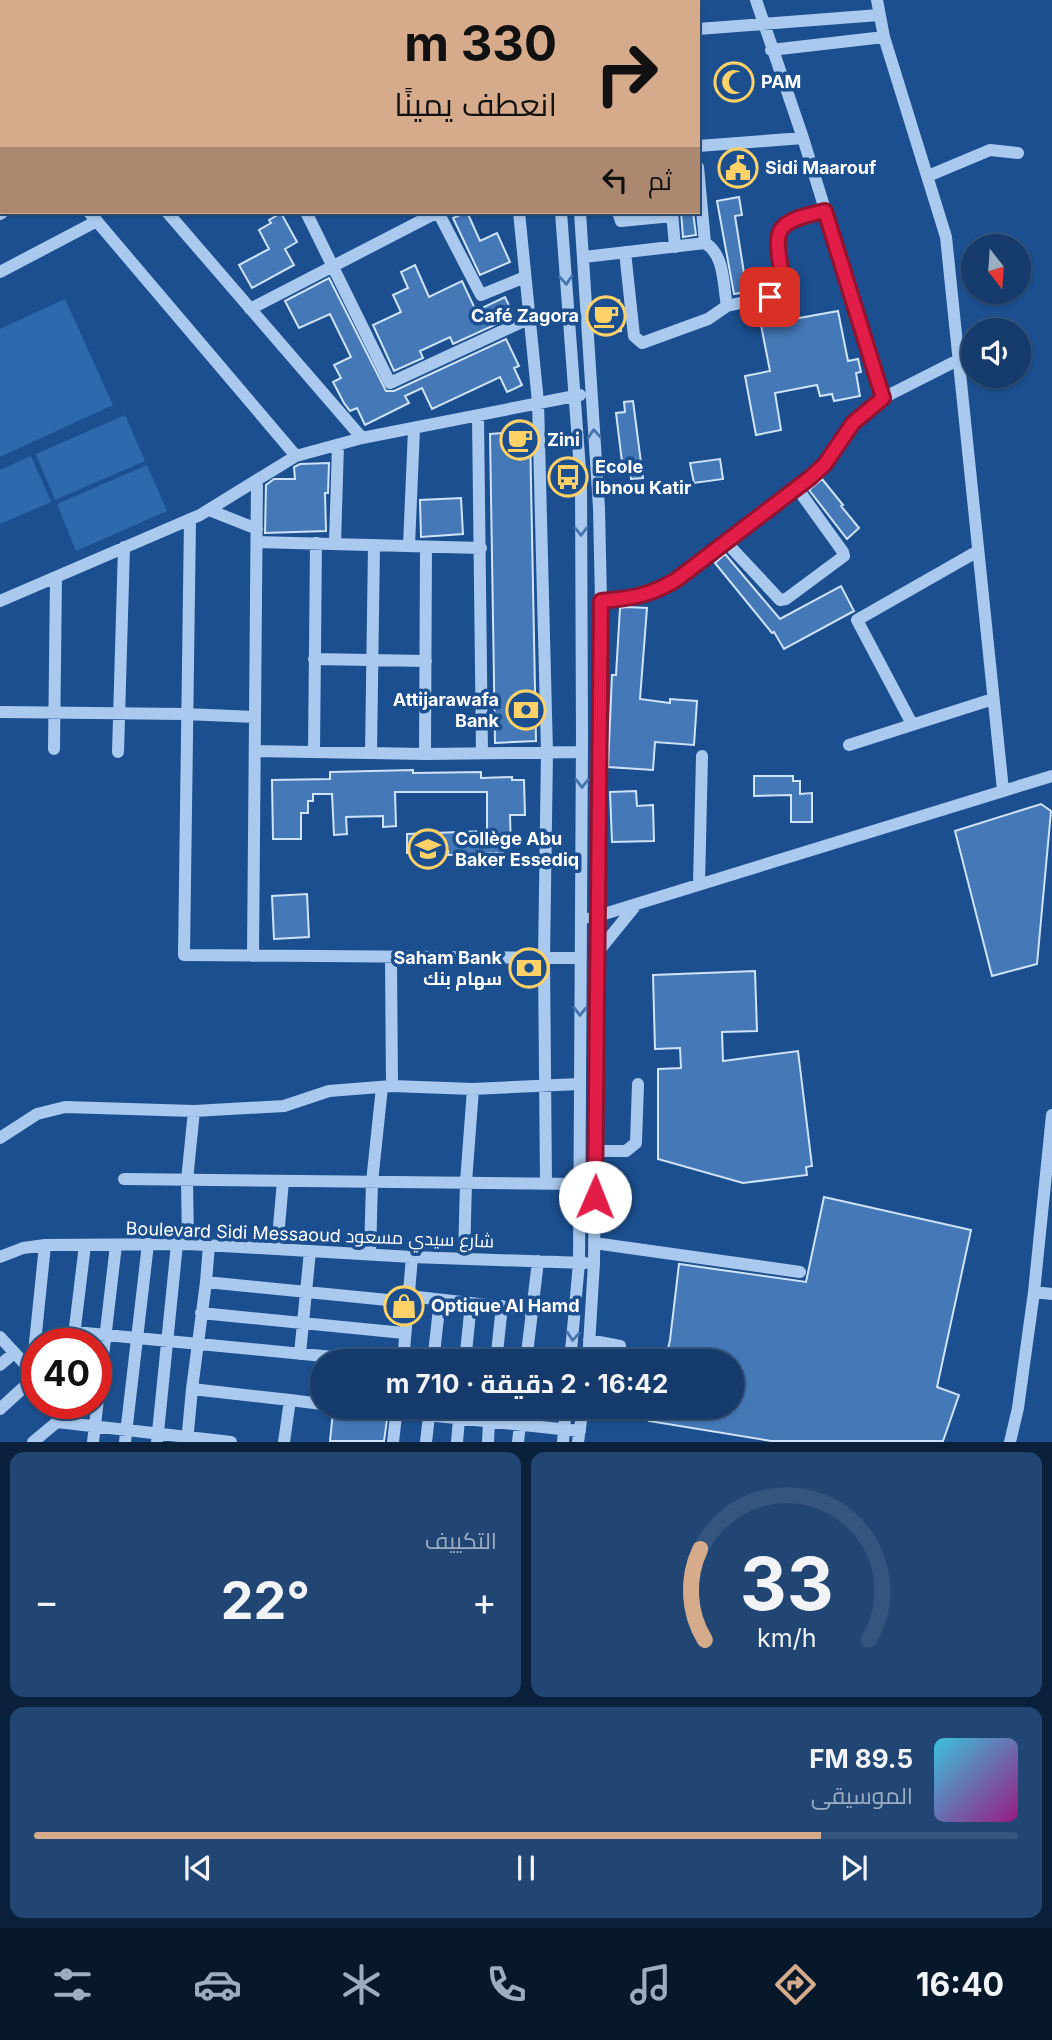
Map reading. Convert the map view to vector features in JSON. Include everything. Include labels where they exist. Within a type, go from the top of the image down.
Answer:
[{"type":"street","points":[[756,0],[803,138],[883,398]]},
{"type":"street","points":[[877,0],[884,37],[946,237],[1003,790]]},
{"type":"street","points":[[700,29],[879,15]]},
{"type":"street","points":[[771,50],[884,37]]},
{"type":"street","points":[[700,146],[803,138]]},
{"type":"street","points":[[928,176],[990,150],[1018,153]]},
{"type":"street","points":[[700,189],[705,243]]},
{"type":"street","points":[[625,252],[634,336],[638,342],[646,342],[708,318],[727,306],[775,295],[780,286],[779,234],[784,226],[792,221],[825,211]]},
{"type":"street","points":[[169,214],[362,438]]},
{"type":"street","points":[[307,214],[390,383],[528,319]]},
{"type":"street","points":[[250,309],[434,214]]},
{"type":"street","points":[[439,214],[481,295],[525,277]]},
{"type":"street","points":[[519,214],[538,402],[547,752],[544,959],[546,1183]]},
{"type":"street","points":[[561,214],[581,483],[579,1263],[571,1349]]},
{"type":"street","points":[[580,214],[599,508],[601,601],[596,1151],[594,1263],[589,1349]]},
{"type":"street","points":[[619,214],[621,221],[672,214],[676,247]]},
{"type":"street","points":[[0,272],[93,216],[296,456]]},
{"type":"street","points":[[584,257],[705,243],[713,248],[719,259],[727,306]]},
{"type":"street","points":[[601,601],[638,598],[676,580],[825,464],[853,423],[883,398],[958,360]]},
{"type":"street","points":[[0,601],[209,510],[296,456],[362,438],[591,393]]},
{"type":"street","points":[[478,416],[482,753]]},
{"type":"street","points":[[409,546],[414,429]]},
{"type":"street","points":[[335,544],[338,445]]},
{"type":"street","points":[[253,956],[257,480]]},
{"type":"street","points":[[726,542],[780,600],[786,599],[844,556],[844,552],[797,488]]},
{"type":"street","points":[[209,510],[257,535],[316,543],[481,548]]},
{"type":"street","points":[[190,519],[183,953],[186,957],[580,958]]},
{"type":"street","points":[[314,752],[316,543]]},
{"type":"street","points":[[371,753],[374,545]]},
{"type":"street","points":[[118,752],[124,547]]},
{"type":"street","points":[[425,754],[426,547]]},
{"type":"street","points":[[912,724],[857,620],[978,551]]},
{"type":"street","points":[[54,749],[56,576]]},
{"type":"street","points":[[314,659],[426,661]]},
{"type":"street","points":[[849,745],[993,699]]},
{"type":"street","points":[[0,712],[255,717]]},
{"type":"street","points":[[255,751],[425,754],[582,752]]},
{"type":"street","points":[[699,885],[702,756]]},
{"type":"street","points":[[580,921],[1052,776]]},
{"type":"street","points":[[597,953],[636,905]]},
{"type":"street","points":[[370,1254],[372,1182],[387,1086],[391,958]]},
{"type":"street","points":[[0,1138],[37,1114],[65,1107],[194,1111],[284,1107],[329,1091],[387,1086],[473,1089],[579,1084]]},
{"type":"street","points":[[596,1151],[626,1151],[636,1143],[638,1084]]},
{"type":"street","points":[[464,1258],[473,1089]]},
{"type":"street","points":[[158,1437],[182,1244],[194,1111]]},
{"type":"street","points":[[1010,1441],[1018,1408],[1034,1292],[1052,1115]]},
{"type":"street","points":[[124,1179],[579,1184]]},
{"type":"street","points":[[278,1249],[283,1181]]},
{"type":"street","points":[[594,1243],[800,1272]]},
{"type":"street","points":[[125,1436],[148,1244]]},
{"type":"street","name":"Boulevard Sidi Messaoud شارع سيدي مسعود","points":[[0,1257],[23,1248],[45,1245],[182,1244],[412,1257],[594,1263]]},
{"type":"street","points":[[38,1328],[45,1245]]},
{"type":"street","points":[[75,1328],[85,1245]]},
{"type":"street","points":[[107,1328],[116,1245]]},
{"type":"street","points":[[187,1439],[209,1245]]},
{"type":"street","points":[[300,1354],[310,1251]]},
{"type":"street","points":[[403,1349],[412,1257]]},
{"type":"street","points":[[527,1349],[538,1261]]},
{"type":"street","points":[[206,1282],[306,1293],[440,1300],[531,1310]]},
{"type":"street","points":[[1034,1292],[1052,1294]]},
{"type":"street","points":[[434,1349],[440,1300]]},
{"type":"street","points":[[466,1349],[471,1303]]},
{"type":"street","points":[[497,1349],[502,1306]]},
{"type":"street","points":[[201,1313],[404,1333]]},
{"type":"street","points":[[112,1335],[310,1355]]},
{"type":"street","points":[[0,1337],[21,1360]]},
{"type":"street","points":[[589,1340],[620,1346],[620,1349]]},
{"type":"street","points":[[0,1365],[14,1353]]},
{"type":"street","points":[[0,1409],[21,1389]]},
{"type":"street","points":[[192,1389],[310,1402]]},
{"type":"street","points":[[284,1441],[290,1400]]},
{"type":"street","points":[[37,1440],[58,1419]]},
{"type":"street","points":[[93,1441],[96,1419]]},
{"type":"street","points":[[393,1441],[396,1419]]},
{"type":"street","points":[[426,1441],[429,1419]]},
{"type":"street","points":[[457,1441],[459,1419],[520,1424],[563,1435],[579,1436]]},
{"type":"street","points":[[518,1441],[521,1419]]},
{"type":"street","points":[[57,1422],[95,1426],[125,1436],[231,1441]]},
{"type":"street","points":[[488,1441],[489,1422]]},
{"type":"shaded area","points":[[65,299],[113,405],[0,457],[0,329]]},
{"type":"shaded area","points":[[125,415],[145,461],[55,500],[36,454]]},
{"type":"shaded area","points":[[31,456],[51,502],[0,524],[0,470]]},
{"type":"shaded area","points":[[147,465],[167,511],[76,551],[57,504]]},
{"type":"building","points":[[739,197],[742,215],[735,216],[747,292],[734,294],[717,201]]},
{"type":"building","points":[[282,214],[297,242],[285,249],[294,265],[252,288],[239,265],[269,249],[259,230],[271,223],[269,220]]},
{"type":"building","points":[[468,214],[480,241],[497,233],[510,262],[480,275],[453,218]]},
{"type":"building","points":[[681,214],[693,214],[696,235],[683,237]]},
{"type":"building","points":[[415,265],[429,297],[462,281],[476,311],[505,297],[514,316],[453,344],[450,337],[420,351],[423,358],[394,371],[373,325],[401,312],[393,295],[408,288],[401,272]]},
{"type":"building","points":[[329,278],[386,391],[394,391],[506,339],[519,366],[514,368],[522,385],[507,392],[500,377],[432,409],[422,388],[405,396],[409,403],[365,425],[357,408],[350,411],[333,382],[341,378],[334,365],[351,357],[330,314],[299,328],[285,301]]},
{"type":"building","points":[[619,300],[621,331],[603,333],[600,302]]},
{"type":"building","points":[[838,311],[848,361],[858,359],[861,372],[856,373],[860,396],[834,401],[832,394],[820,396],[817,385],[775,393],[781,430],[756,435],[745,376],[770,371],[761,325]]},
{"type":"building","points":[[633,401],[643,478],[631,479],[630,469],[623,470],[616,413],[625,412],[624,402]]},
{"type":"building","points":[[530,431],[536,741],[495,743],[490,434]]},
{"type":"building","points":[[720,459],[723,479],[694,483],[690,463]]},
{"type":"building","points":[[329,463],[328,493],[325,493],[326,531],[265,533],[266,485],[274,479],[295,479],[294,467],[300,464]]},
{"type":"building","points":[[822,479],[859,528],[847,539],[809,490]]},
{"type":"building","points":[[461,498],[463,534],[421,537],[420,500]]},
{"type":"building","points":[[725,554],[780,619],[841,586],[854,611],[784,649],[774,632],[772,633],[715,563]]},
{"type":"building","points":[[620,608],[647,608],[640,699],[670,703],[670,699],[697,701],[694,745],[655,742],[653,770],[608,767],[612,675],[616,675]]},
{"type":"building","points":[[413,770],[413,773],[481,772],[481,778],[512,777],[512,780],[524,780],[525,815],[510,815],[511,849],[503,850],[503,853],[407,853],[407,834],[487,831],[487,792],[395,792],[396,826],[383,827],[383,816],[346,817],[347,834],[334,835],[332,794],[313,794],[313,801],[308,801],[308,813],[301,813],[301,839],[273,839],[272,780],[330,779],[330,772]]},
{"type":"building","points":[[754,776],[793,776],[793,781],[800,781],[800,794],[812,793],[812,822],[791,822],[791,795],[754,796]]},
{"type":"building","points":[[636,791],[637,806],[653,805],[654,841],[612,842],[610,792]]},
{"type":"building","points":[[1041,804],[1051,811],[1037,964],[992,976],[955,831]]},
{"type":"building","points":[[307,894],[309,937],[274,939],[272,896]]},
{"type":"building","points":[[755,971],[757,1031],[722,1032],[723,1061],[798,1051],[812,1166],[806,1167],[807,1175],[743,1183],[658,1159],[658,1069],[681,1068],[680,1048],[655,1049],[653,975]]},
{"type":"building","points":[[824,1197],[971,1230],[937,1387],[959,1395],[943,1441],[771,1441],[649,1421],[744,1419],[744,1349],[668,1349],[679,1264],[806,1282]]},
{"type":"building","points":[[332,1419],[387,1420],[384,1441],[330,1441]]},
{"type":"place","name":"PAM","points":[[734,82]]},
{"type":"place","name":"Sidi Maarouf","points":[[738,168]]},
{"type":"place","name":"Café Zagora","points":[[606,316]]},
{"type":"place","name":"Zini","points":[[520,440]]},
{"type":"place","name":"Ecole Ibnou Katir","points":[[568,477]]},
{"type":"place","name":"Attijarawafa Bank","points":[[526,710]]},
{"type":"place","name":"Collège Abu Baker Essediq","points":[[428,849]]},
{"type":"place","name":"Saham Bank سهام بنك","points":[[529,968]]},
{"type":"place","name":"Optique Al Hamd","points":[[404,1306]]},
{"type":"route","points":[[595,1197],[601,601],[638,598],[676,580],[811,477],[825,464],[853,423],[883,398],[825,211],[784,226],[779,234],[780,286],[779,291],[770,297]]}]
